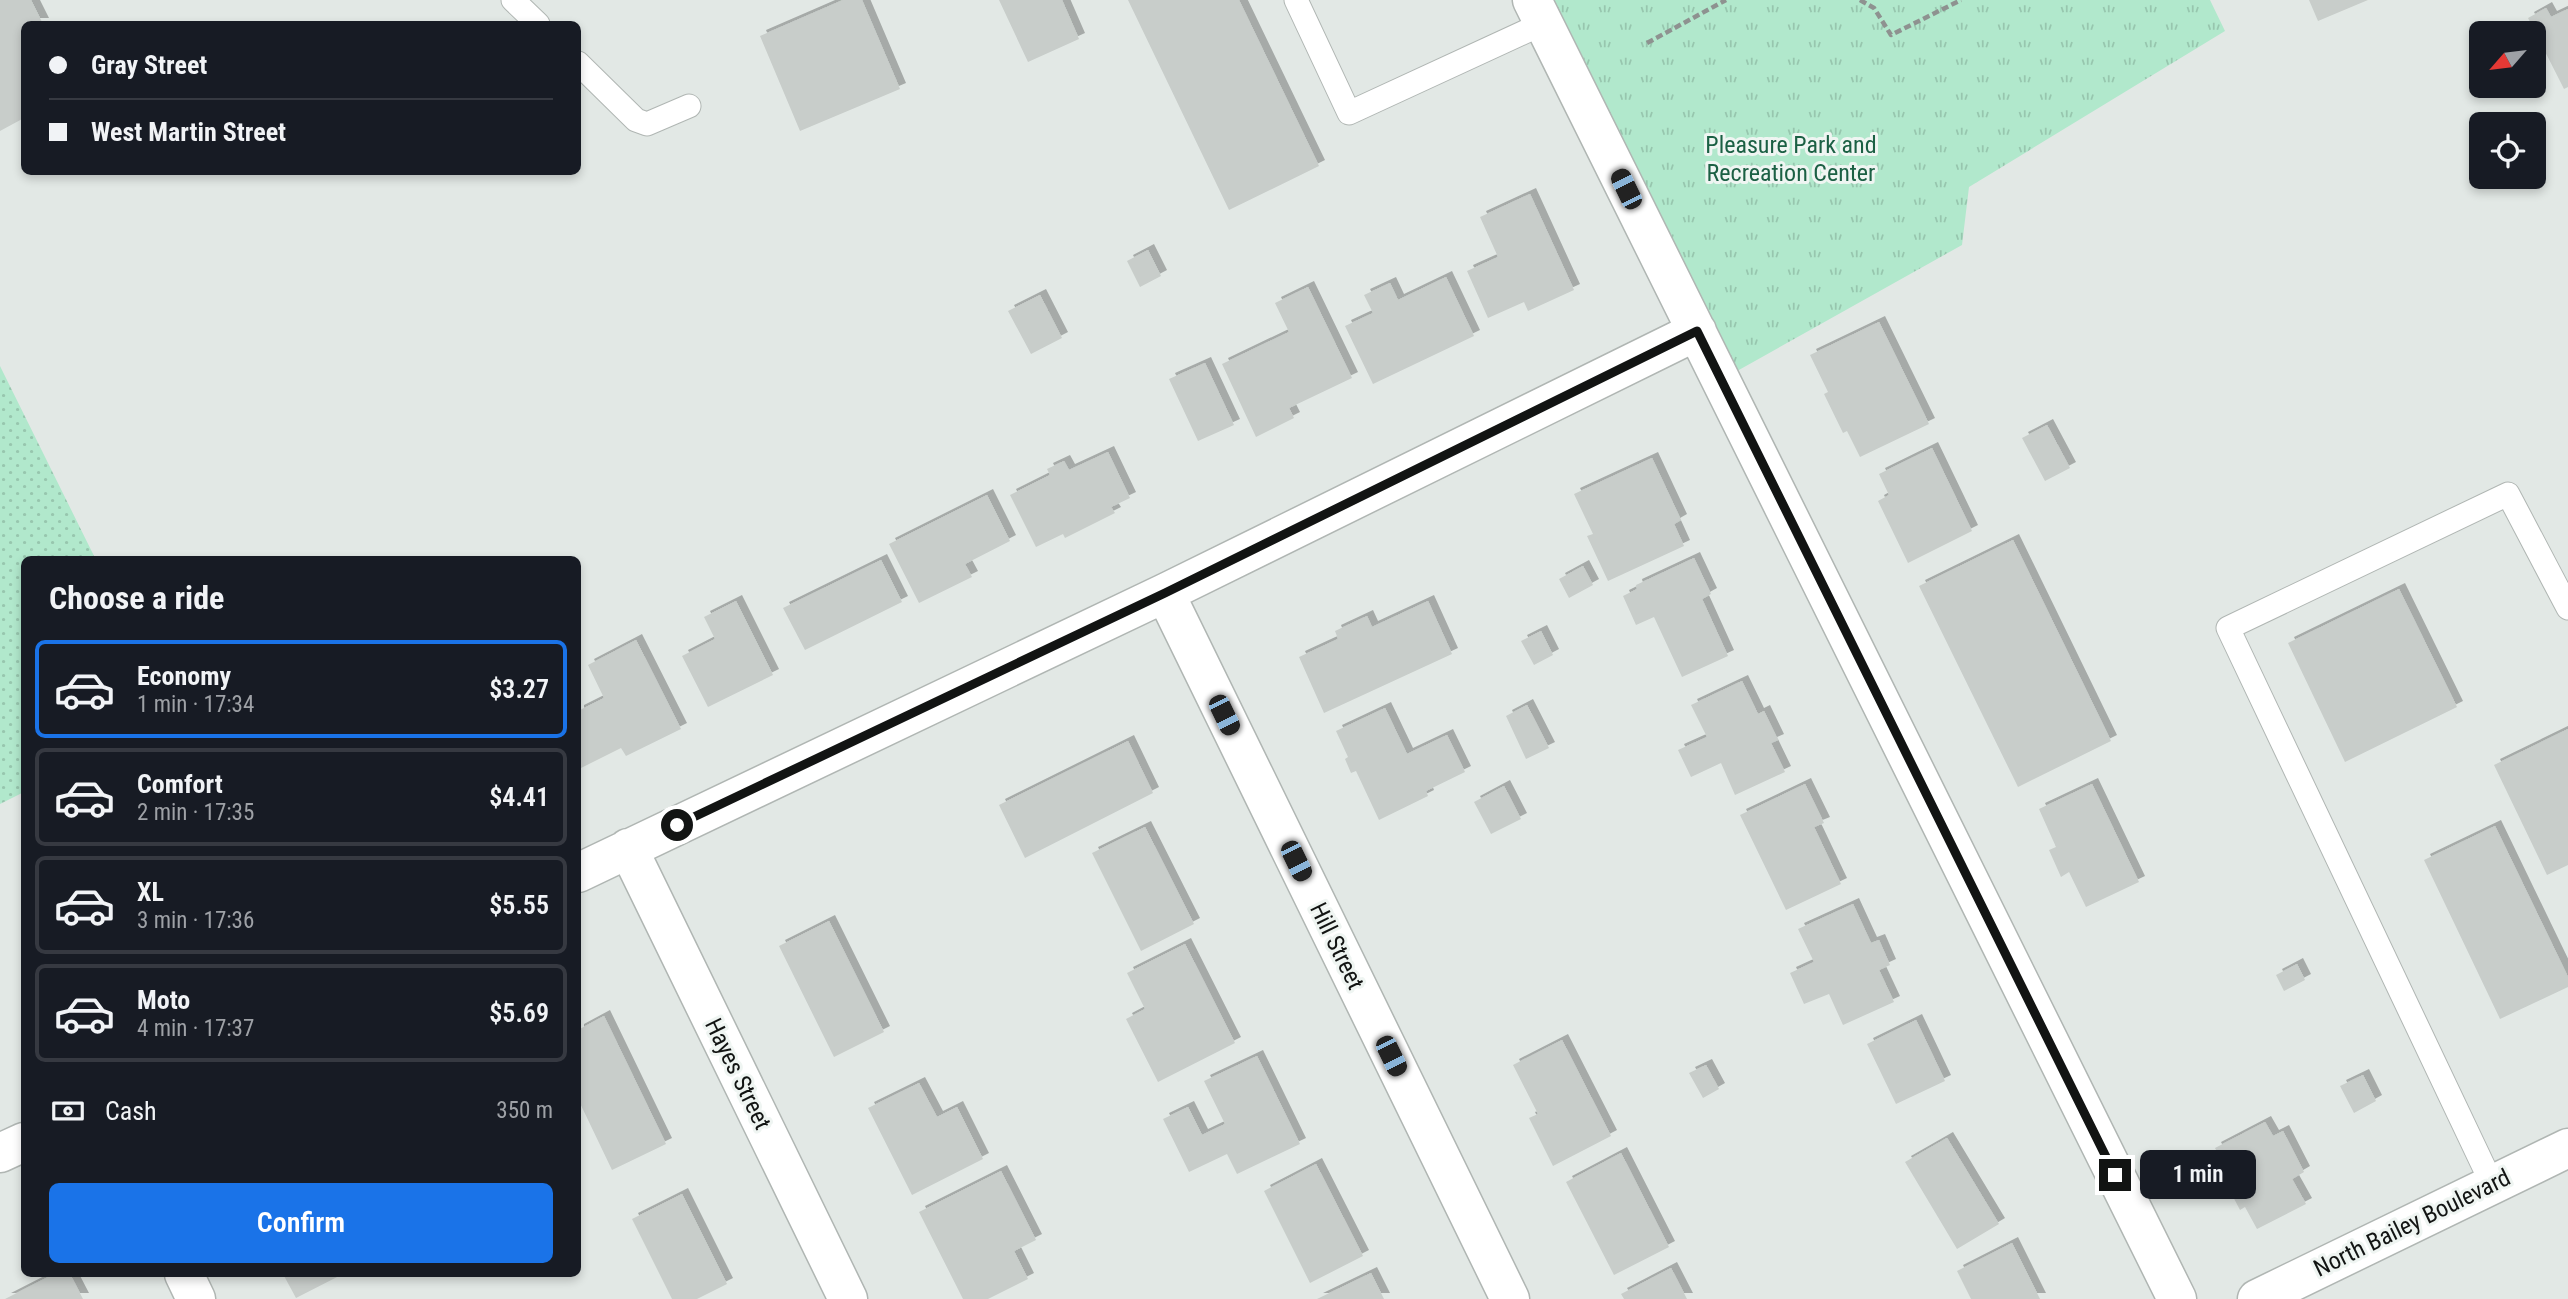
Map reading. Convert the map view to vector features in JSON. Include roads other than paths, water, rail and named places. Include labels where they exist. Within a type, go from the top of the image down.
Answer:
[{"type":"street","points":[[1538,11],[2177,1299]]},
{"type":"street","points":[[581,872],[1165,593],[1697,331]]},
{"type":"street","name":"Hill Street","points":[[1165,593],[1510,1299]]},
{"type":"street","name":"Hayes Street","points":[[628,848],[848,1299]]},
{"type":"street","points":[[0,1153],[21,1143]]},
{"type":"street","name":"North Bailey Boulevard","points":[[2257,1299],[2568,1148]]},
{"type":"street","points":[[185,1277],[196,1299]]},
{"type":"lane","points":[[513,0],[535,21]]},
{"type":"lane","points":[[1296,0],[1349,113],[1538,11]]},
{"type":"lane","points":[[581,66],[636,120],[647,124],[690,106]]},
{"type":"lane","points":[[2492,1184],[2228,628],[2508,494],[2568,608]]},
{"type":"park label","name":"Pleasure Park and Recreation Center","points":[[1791,159]]}]
